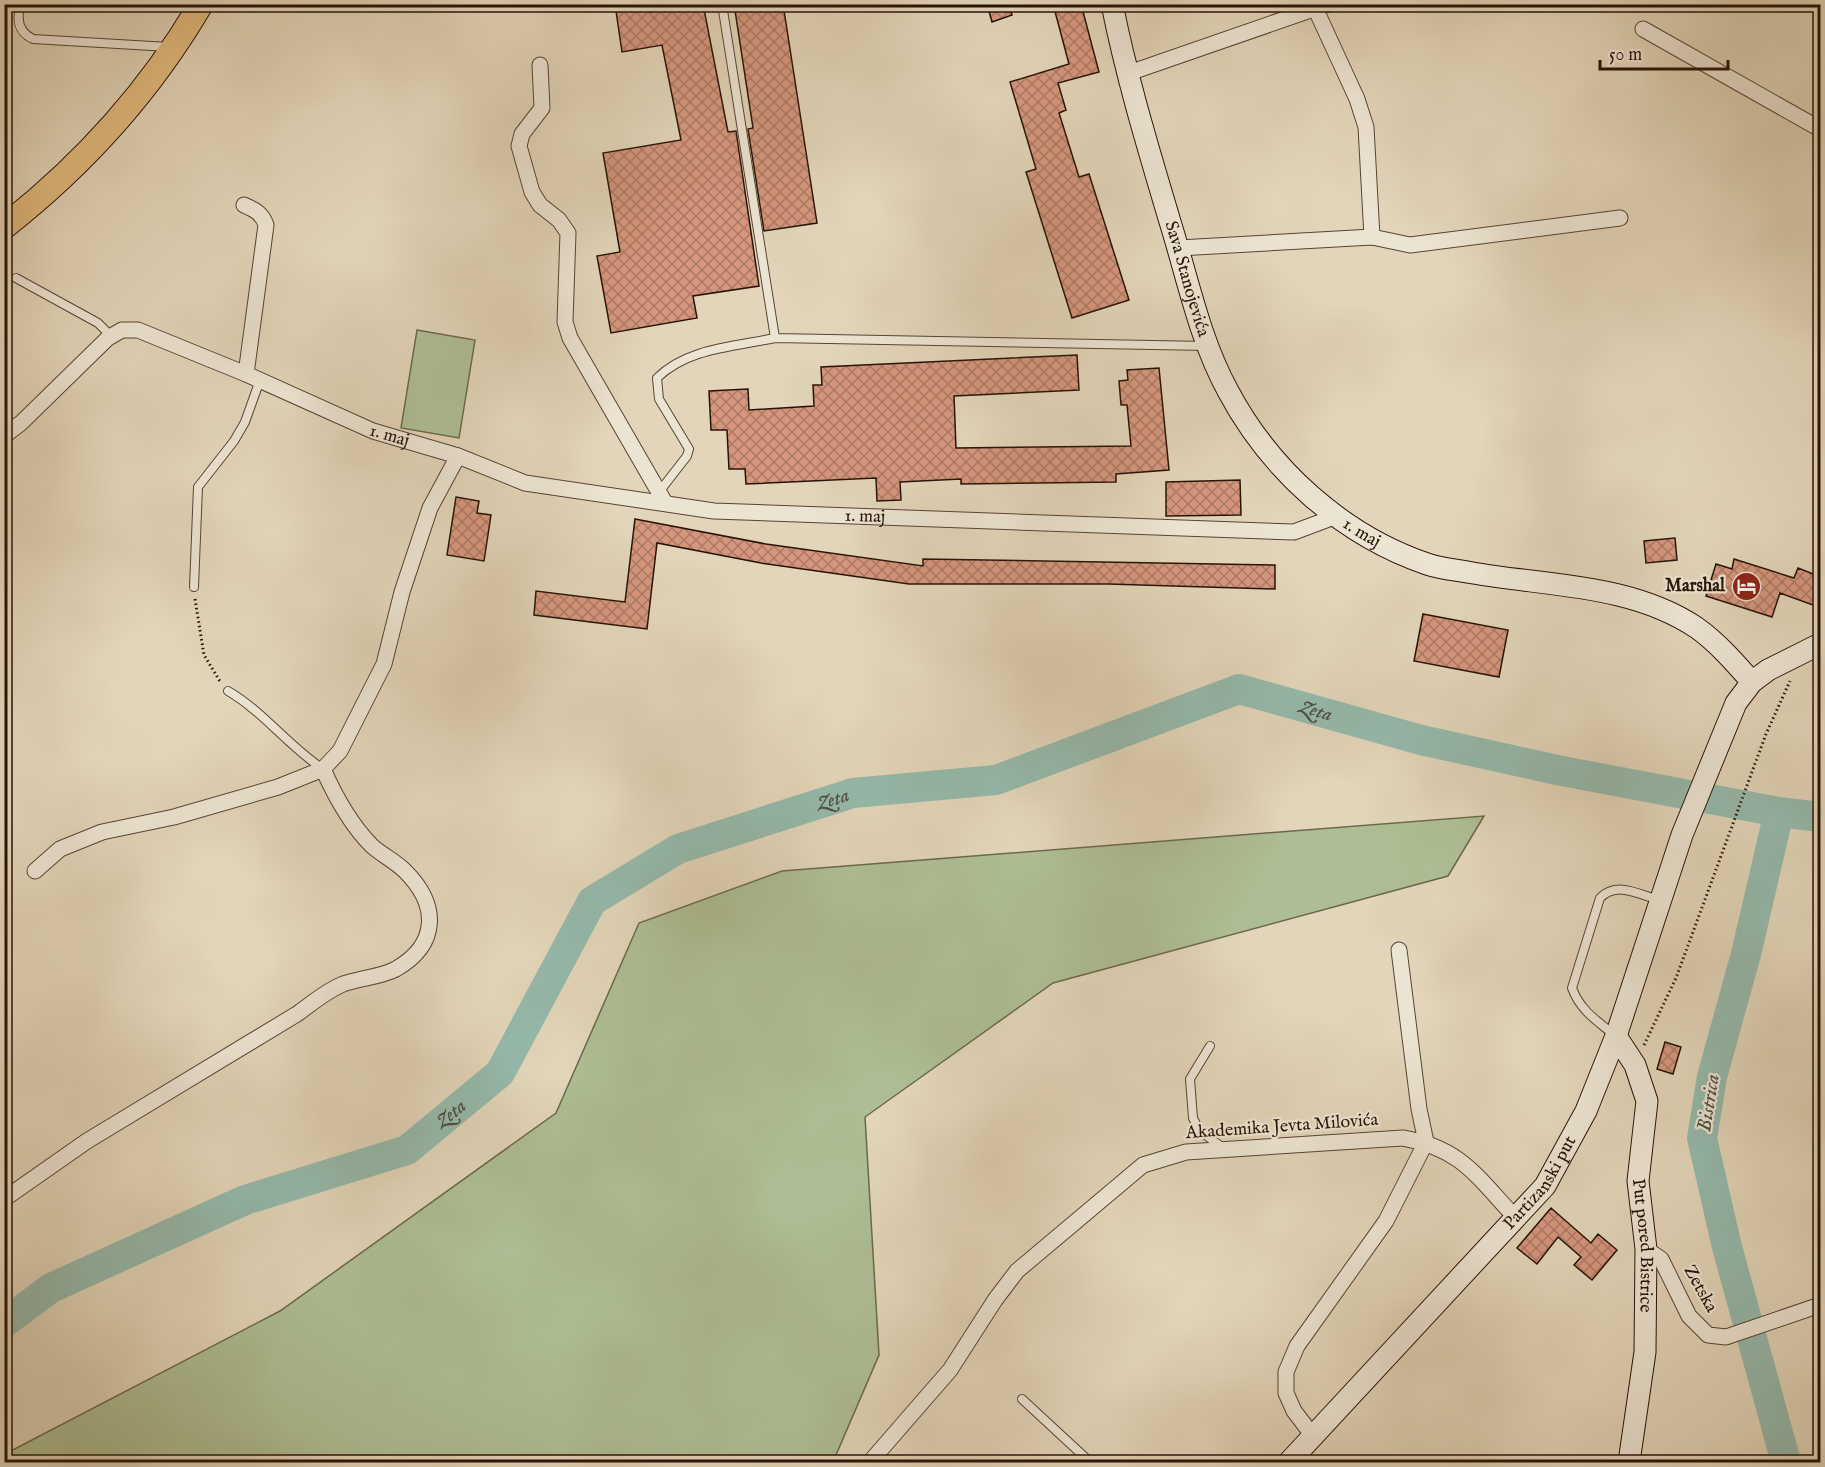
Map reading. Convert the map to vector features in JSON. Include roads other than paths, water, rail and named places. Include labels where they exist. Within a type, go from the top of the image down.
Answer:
[{"type":"main road","points":[[4,227],[58,182],[103,137],[174,47],[201,4]]},
{"type":"street","name":"Sava Stanojevića","points":[[1112,4],[1126,74],[1208,346],[1227,390],[1255,436],[1297,482],[1334,517]]},
{"type":"street","points":[[1126,74],[1322,7],[1366,127],[1372,237]]},
{"type":"street","points":[[1643,29],[1821,129]]},
{"type":"street","points":[[540,65],[542,108],[522,134],[519,146],[532,192],[540,205],[559,220],[567,233],[565,322],[570,338],[661,496]]},
{"type":"street","points":[[244,205],[257,211],[263,217],[266,225],[253,377]]},
{"type":"street","points":[[1179,248],[1372,237],[1410,245],[1620,218]]},
{"type":"street","name":"1. maj","points":[[111,336],[122,330],[138,330],[253,377],[373,431],[458,456],[525,483],[661,496],[714,511],[1294,532],[1334,517],[1428,564],[1515,580],[1610,593],[1653,604],[1698,629],[1724,651],[1752,682]]},
{"type":"street","points":[[4,436],[111,336]]},
{"type":"street","points":[[35,871],[60,849],[102,832],[174,817],[278,786],[323,769],[340,751],[384,663],[402,592],[430,507],[458,456]]},
{"type":"street","points":[[1752,682],[1768,670],[1812,648]]},
{"type":"street","name":"Partizanski put","points":[[1289,1462],[1545,1186],[1586,1111],[1616,1036],[1682,835],[1728,718],[1752,682]]},
{"type":"street","points":[[4,1199],[87,1141],[297,1014],[321,996],[342,985],[395,970],[425,945],[430,932],[429,915],[417,886],[399,865],[372,846],[356,827],[335,795],[323,769]]},
{"type":"street","points":[[1314,1436],[1286,1393],[1286,1372],[1297,1346],[1386,1221],[1426,1142],[1419,1109],[1399,950]]},
{"type":"street","name":"Put pored Bistrice","points":[[1616,1036],[1635,1065],[1647,1101],[1638,1181],[1646,1249],[1645,1352],[1629,1462]]},
{"type":"street","name":"Akademika Jevta Milovića","points":[[870,1462],[950,1370],[1017,1270],[1143,1165],[1186,1152],[1403,1138],[1426,1142],[1447,1150],[1463,1162],[1515,1217]]},
{"type":"street","name":"Zetska","points":[[1646,1249],[1661,1258],[1689,1316],[1708,1335],[1726,1337],[1821,1305]]},
{"type":"lane","points":[[21,4],[18,16],[19,27],[26,36],[33,39],[174,47]]},
{"type":"lane","points":[[722,4],[775,338]]},
{"type":"lane","points":[[16,278],[98,323],[111,336]]},
{"type":"lane","points":[[661,496],[687,456],[689,449],[659,399],[657,378],[670,365],[688,356],[775,338],[1208,346]]},
{"type":"lane","points":[[194,588],[198,487],[234,441],[245,422],[253,377]]},
{"type":"lane","points":[[228,691],[248,702],[299,753],[323,769]]},
{"type":"lane","points":[[1616,1036],[1585,1012],[1577,1002],[1572,988],[1600,898],[1608,891],[1618,887],[1660,900]]},
{"type":"lane","points":[[1210,1046],[1190,1079],[1192,1118],[1199,1130],[1224,1149]]},
{"type":"lane","points":[[1022,1399],[1090,1462]]},
{"type":"waterway","name":"Zeta","points":[[4,1323],[51,1288],[245,1200],[407,1150],[500,1073],[592,901],[678,849],[853,793],[996,780],[1239,689],[1421,740],[1557,770],[1779,812],[1820,817]]},
{"type":"waterway","name":"Bistrica","points":[[1779,812],[1746,954],[1712,1077],[1702,1138],[1727,1247],[1786,1462]]},
{"type":"place","name":"Marshal","points":[[1746,586]]}]
